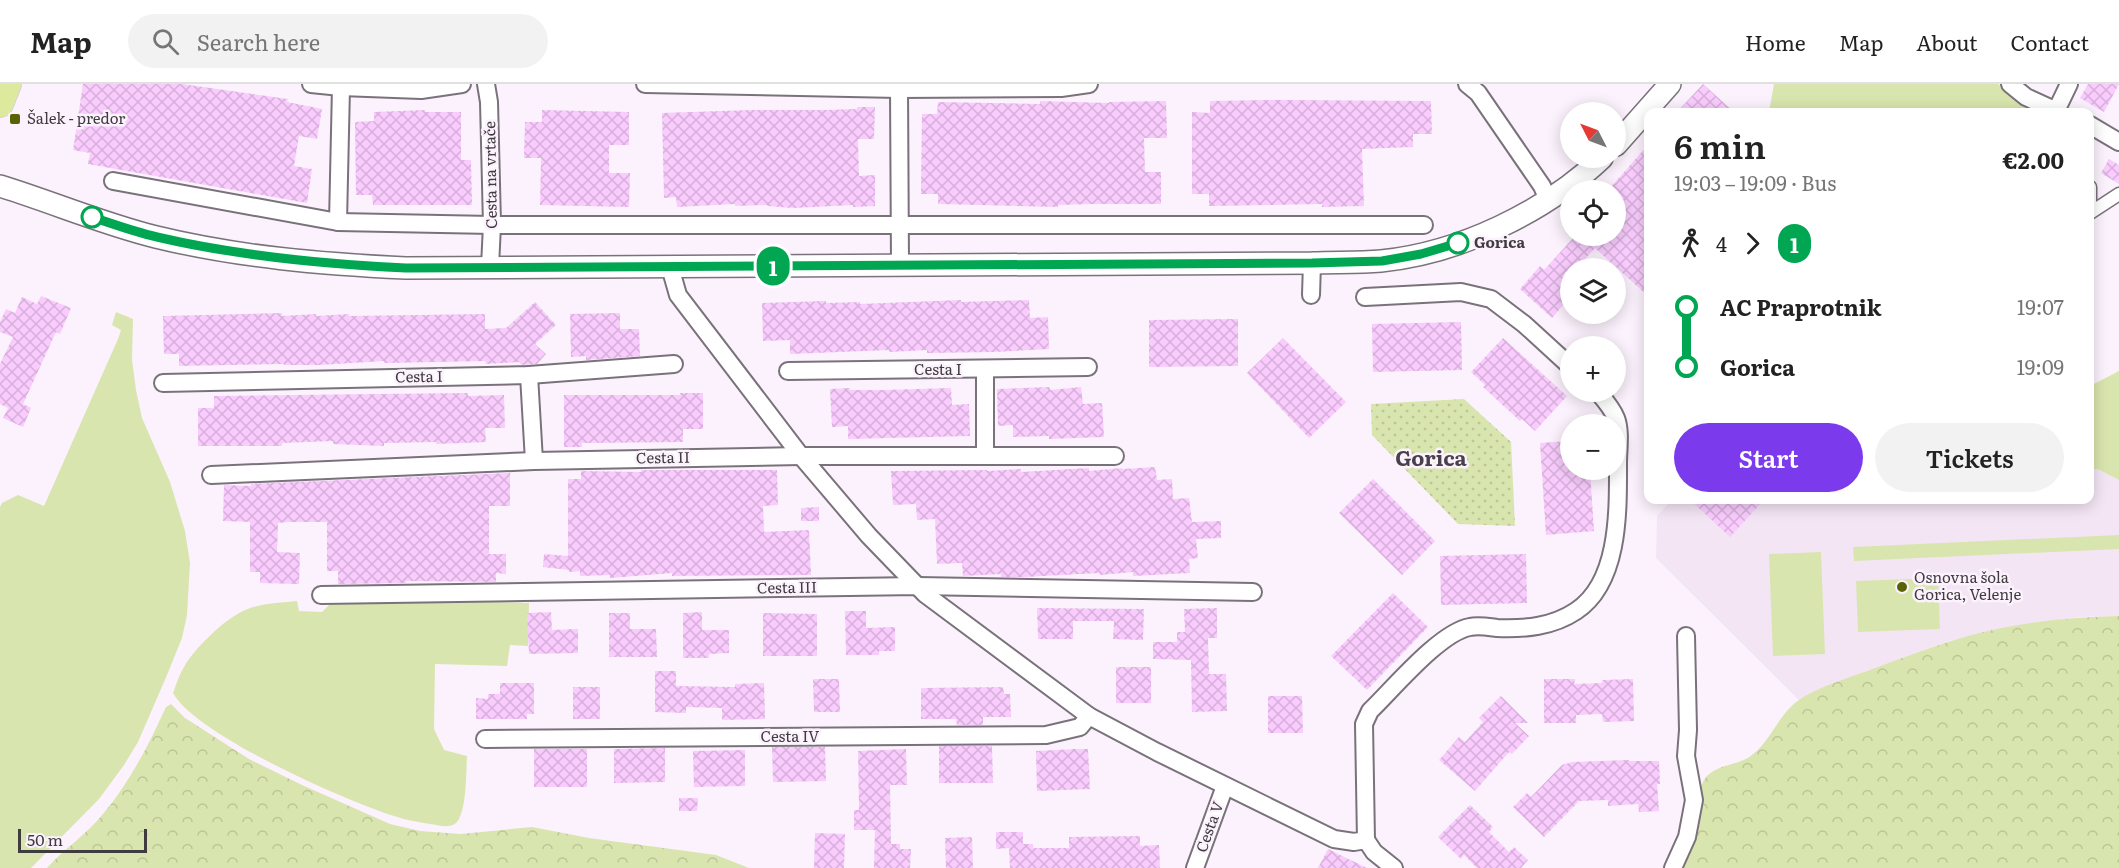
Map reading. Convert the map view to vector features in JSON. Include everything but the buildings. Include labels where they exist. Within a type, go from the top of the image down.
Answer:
[{"type":"main road","points":[[0,104],[8,84]]},
{"type":"street","points":[[311,84],[421,90],[462,84]]},
{"type":"street","name":"Cesta na vrtače","points":[[486,84],[489,102],[492,225],[490,267]]},
{"type":"street","points":[[645,84],[899,89],[1061,88],[1089,84]]},
{"type":"street","points":[[1467,84],[1479,93],[1542,186],[1548,200]]},
{"type":"street","points":[[1649,108],[1670,84]]},
{"type":"street","points":[[2010,84],[2026,97],[2049,108]]},
{"type":"street","points":[[2060,108],[2069,84]]},
{"type":"street","points":[[339,222],[341,87]]},
{"type":"street","points":[[899,89],[900,264]]},
{"type":"street","points":[[1626,134],[1644,113]]},
{"type":"street","points":[[2094,127],[2119,142]]},
{"type":"street","points":[[0,186],[157,237],[274,258],[337,265],[406,268],[1312,263],[1382,261],[1421,254],[1476,237],[1526,214],[1590,168]]},
{"type":"street","points":[[113,181],[339,222],[492,225],[1424,225]]},
{"type":"street","points":[[2094,210],[2119,194]]},
{"type":"street","points":[[1311,294],[1312,263]]},
{"type":"street","points":[[670,267],[678,295],[801,456],[869,536],[925,594],[1089,716],[1225,786],[1334,838],[1354,842],[1366,840]]},
{"type":"street","points":[[1365,297],[1461,292],[1491,299],[1524,324],[1560,357]]},
{"type":"street","name":"Cesta I","points":[[163,383],[529,375],[674,364]]},
{"type":"street","name":"Cesta I","points":[[788,371],[1088,367]]},
{"type":"street","points":[[985,370],[985,455]]},
{"type":"street","points":[[529,375],[534,461]]},
{"type":"street","points":[[1394,868],[1374,852],[1366,840],[1364,724],[1370,711],[1440,641],[1469,627],[1538,626],[1563,619],[1578,610],[1597,590],[1615,538],[1618,504],[1616,419],[1605,402]]},
{"type":"street","name":"Cesta II","points":[[211,475],[534,461],[801,456],[1115,456]]},
{"type":"street","name":"Cesta III","points":[[321,596],[918,586],[1253,592]]},
{"type":"street","points":[[1673,868],[1688,837],[1694,800],[1686,756],[1688,730],[1686,636]]},
{"type":"street","name":"Cesta IV","points":[[485,739],[1046,735],[1080,727],[1089,716]]},
{"type":"street","name":"Cesta V","points":[[1195,868],[1225,786]]},
{"type":"shaded area","name":"Osnovna šola Gorica, Velenje","points":[[2094,468],[2098,468],[2119,480],[2119,616],[2080,617],[2007,627],[1949,641],[1842,680],[1799,700],[1656,558],[1657,516],[1668,504],[2094,504]]},
{"type":"green space","points":[[1774,84],[1998,84],[2034,108],[1770,108]]},
{"type":"green space","points":[[116,312],[133,319],[132,360],[142,418],[170,482],[185,531],[190,563],[187,615],[182,638],[138,742],[99,799],[31,868],[0,868],[0,507],[2,503],[18,495],[44,506],[118,339],[121,330],[112,325]]},
{"type":"green space","points":[[2119,371],[2119,480],[2094,469],[2094,384]]},
{"type":"green space","points":[[1464,399],[1511,442],[1515,526],[1458,524],[1372,435],[1371,404]]},
{"type":"green space","points":[[2119,535],[2119,549],[1854,561],[1853,547]]},
{"type":"green space","points":[[1821,552],[1825,654],[1773,656],[1769,554]]},
{"type":"green space","points":[[1938,578],[1940,629],[1858,632],[1856,581]]},
{"type":"green space","points":[[335,599],[529,603],[528,646],[510,645],[507,666],[435,664],[434,729],[444,750],[467,756],[464,801],[460,818],[453,825],[440,826],[398,817],[309,782],[274,765],[210,728],[187,710],[173,693],[182,670],[195,652],[234,616],[261,605],[297,601],[299,611],[322,612]]},
{"type":"green space","points":[[2119,616],[2119,868],[1679,868],[1692,812],[1704,780],[1712,772],[1748,758],[1756,752],[1785,713],[1807,695],[1825,686],[1929,648],[1989,630],[2076,618]]},
{"type":"green space","points":[[171,704],[185,718],[249,759],[390,824],[420,831],[461,834],[532,827],[589,838],[716,855],[749,868],[47,868],[90,828],[113,802],[138,762],[166,707]]},
{"type":"bus line","name":"1","points":[[92,217],[157,237],[274,258],[337,265],[406,268],[1312,263],[1382,261],[1421,254],[1458,243]]},
{"type":"place","name":"Šalek - predor","points":[[15,119]]},
{"type":"place","name":"Gorica","points":[[1458,243]]},
{"type":"place","name":"Osnovna šola Gorica, Velenje","points":[[1902,587]]},
{"type":"district","name":"Gorica","points":[[1431,459]]}]
